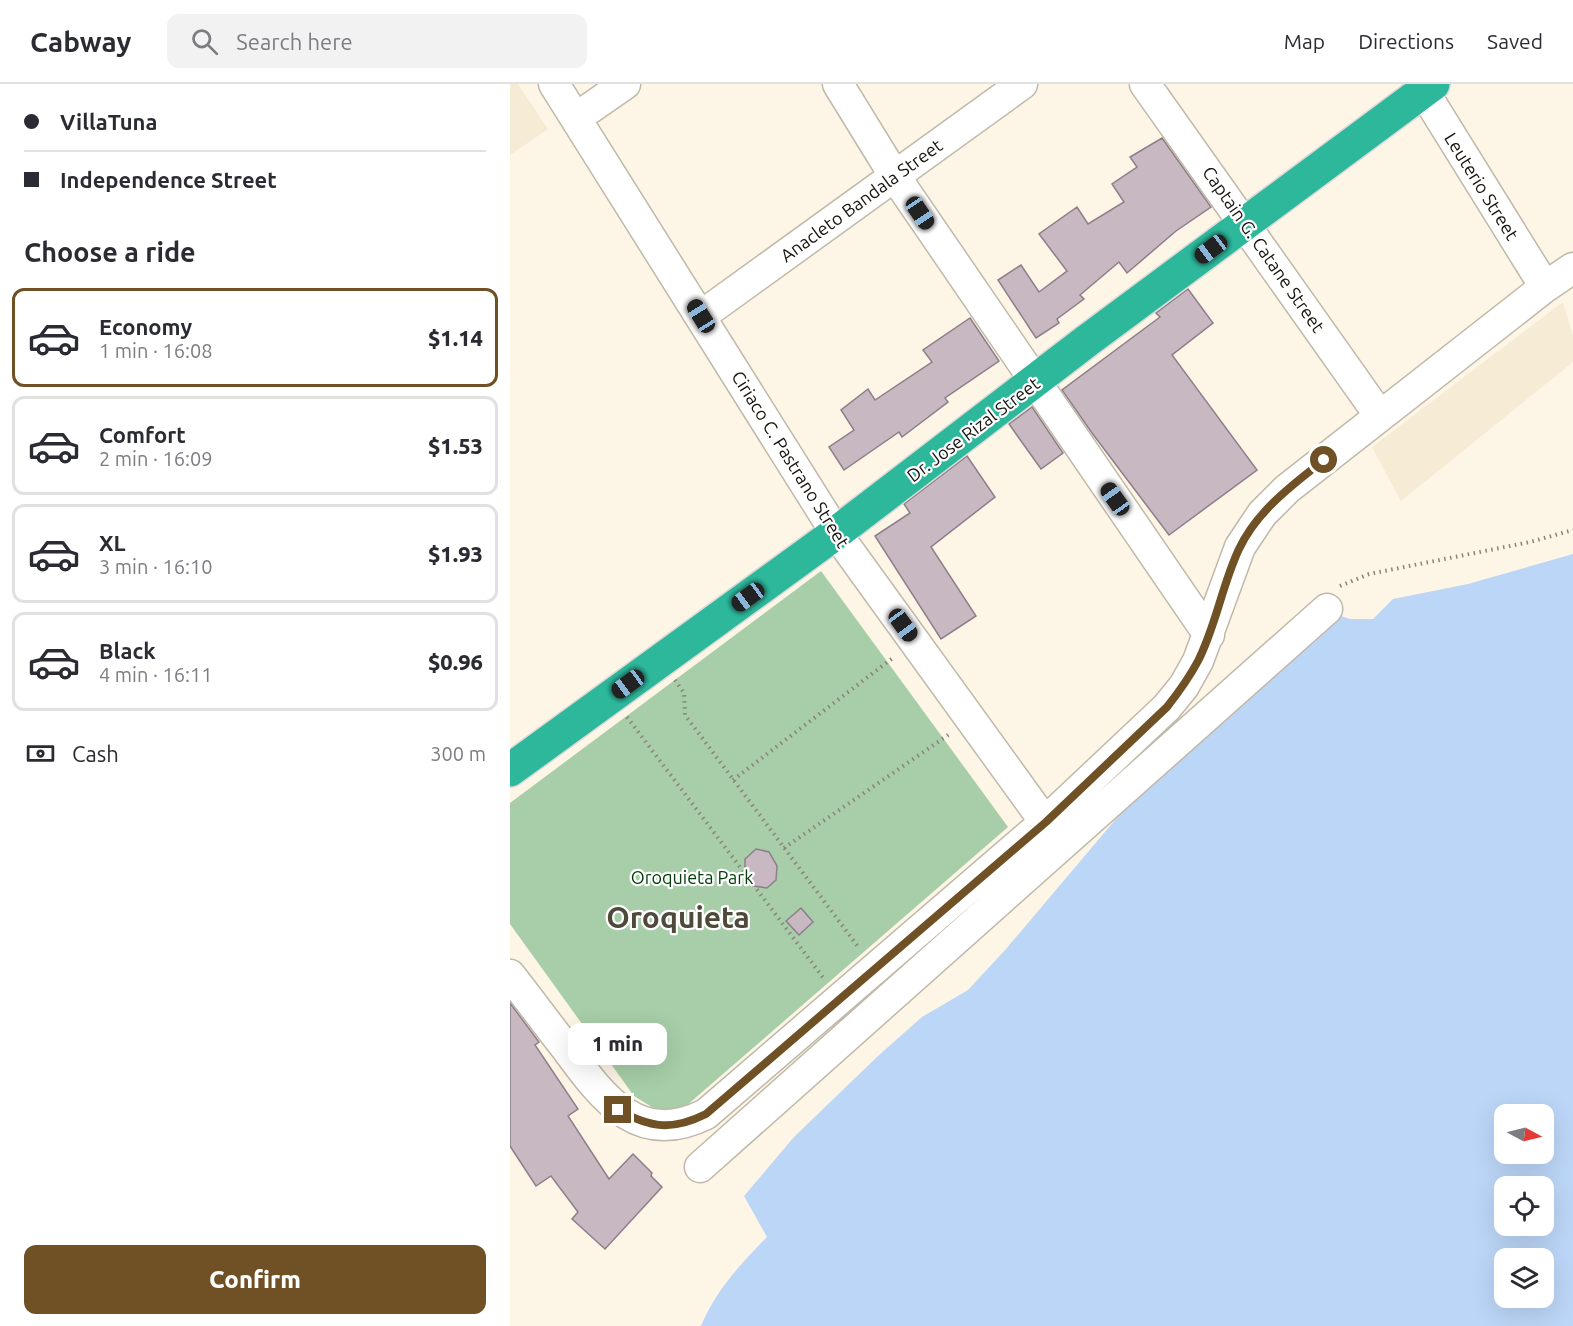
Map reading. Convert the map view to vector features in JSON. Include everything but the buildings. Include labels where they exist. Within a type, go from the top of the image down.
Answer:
[{"type":"highway","name":"Dr. Jose Rizal Street","points":[[510,770],[836,533],[1425,86]]},
{"type":"street","name":"Ciriaco C. Pastrano Street","points":[[554,84],[836,533],[1046,822]]},
{"type":"street","points":[[576,118],[625,84]]},
{"type":"street","points":[[838,84],[894,175],[1209,635]]},
{"type":"street","name":"Anacleto Bandala Street","points":[[701,316],[1022,84]]},
{"type":"street","name":"Captain G. Catane Street","points":[[1145,84],[1246,223],[1380,416]]},
{"type":"street","name":"Leuterio Street","points":[[1425,86],[1545,287]]},
{"type":"street","points":[[510,975],[596,1088],[618,1110],[654,1125],[671,1126],[689,1122],[706,1114],[1046,822],[1167,707],[1184,686],[1209,635],[1240,547],[1263,513],[1287,489],[1545,287],[1573,268]]},
{"type":"street","points":[[700,1167],[1327,609]]},
{"type":"path","points":[[1327,609],[1335,588],[1369,574],[1530,542],[1573,530]]},
{"type":"path","points":[[733,780],[900,653]]},
{"type":"path","points":[[661,660],[684,693],[685,715],[874,969]]},
{"type":"path","points":[[611,697],[840,999]]},
{"type":"path","points":[[784,848],[971,719]]},
{"type":"shaded area","points":[[510,84],[518,84],[548,129],[510,155]]},
{"type":"shaded area","points":[[1563,302],[1573,336],[1573,362],[1401,501],[1372,447]]},
{"type":"green space","name":"Oroquieta Park","points":[[821,571],[1008,827],[671,1119],[634,1096],[510,924],[510,803]]},
{"type":"water","points":[[1573,554],[1573,1326],[701,1326],[721,1289],[767,1237],[744,1196],[794,1137],[922,1017],[968,990],[1006,949],[1126,807],[1338,615],[1350,619],[1373,619],[1393,599],[1468,584]]},
{"type":"district","name":"Oroquieta","points":[[678,917]]},
{"type":"route","points":[[618,1110],[654,1125],[671,1126],[689,1122],[706,1114],[1046,822],[1167,707],[1184,686],[1209,635],[1240,547],[1263,513],[1287,489],[1324,460]]}]
